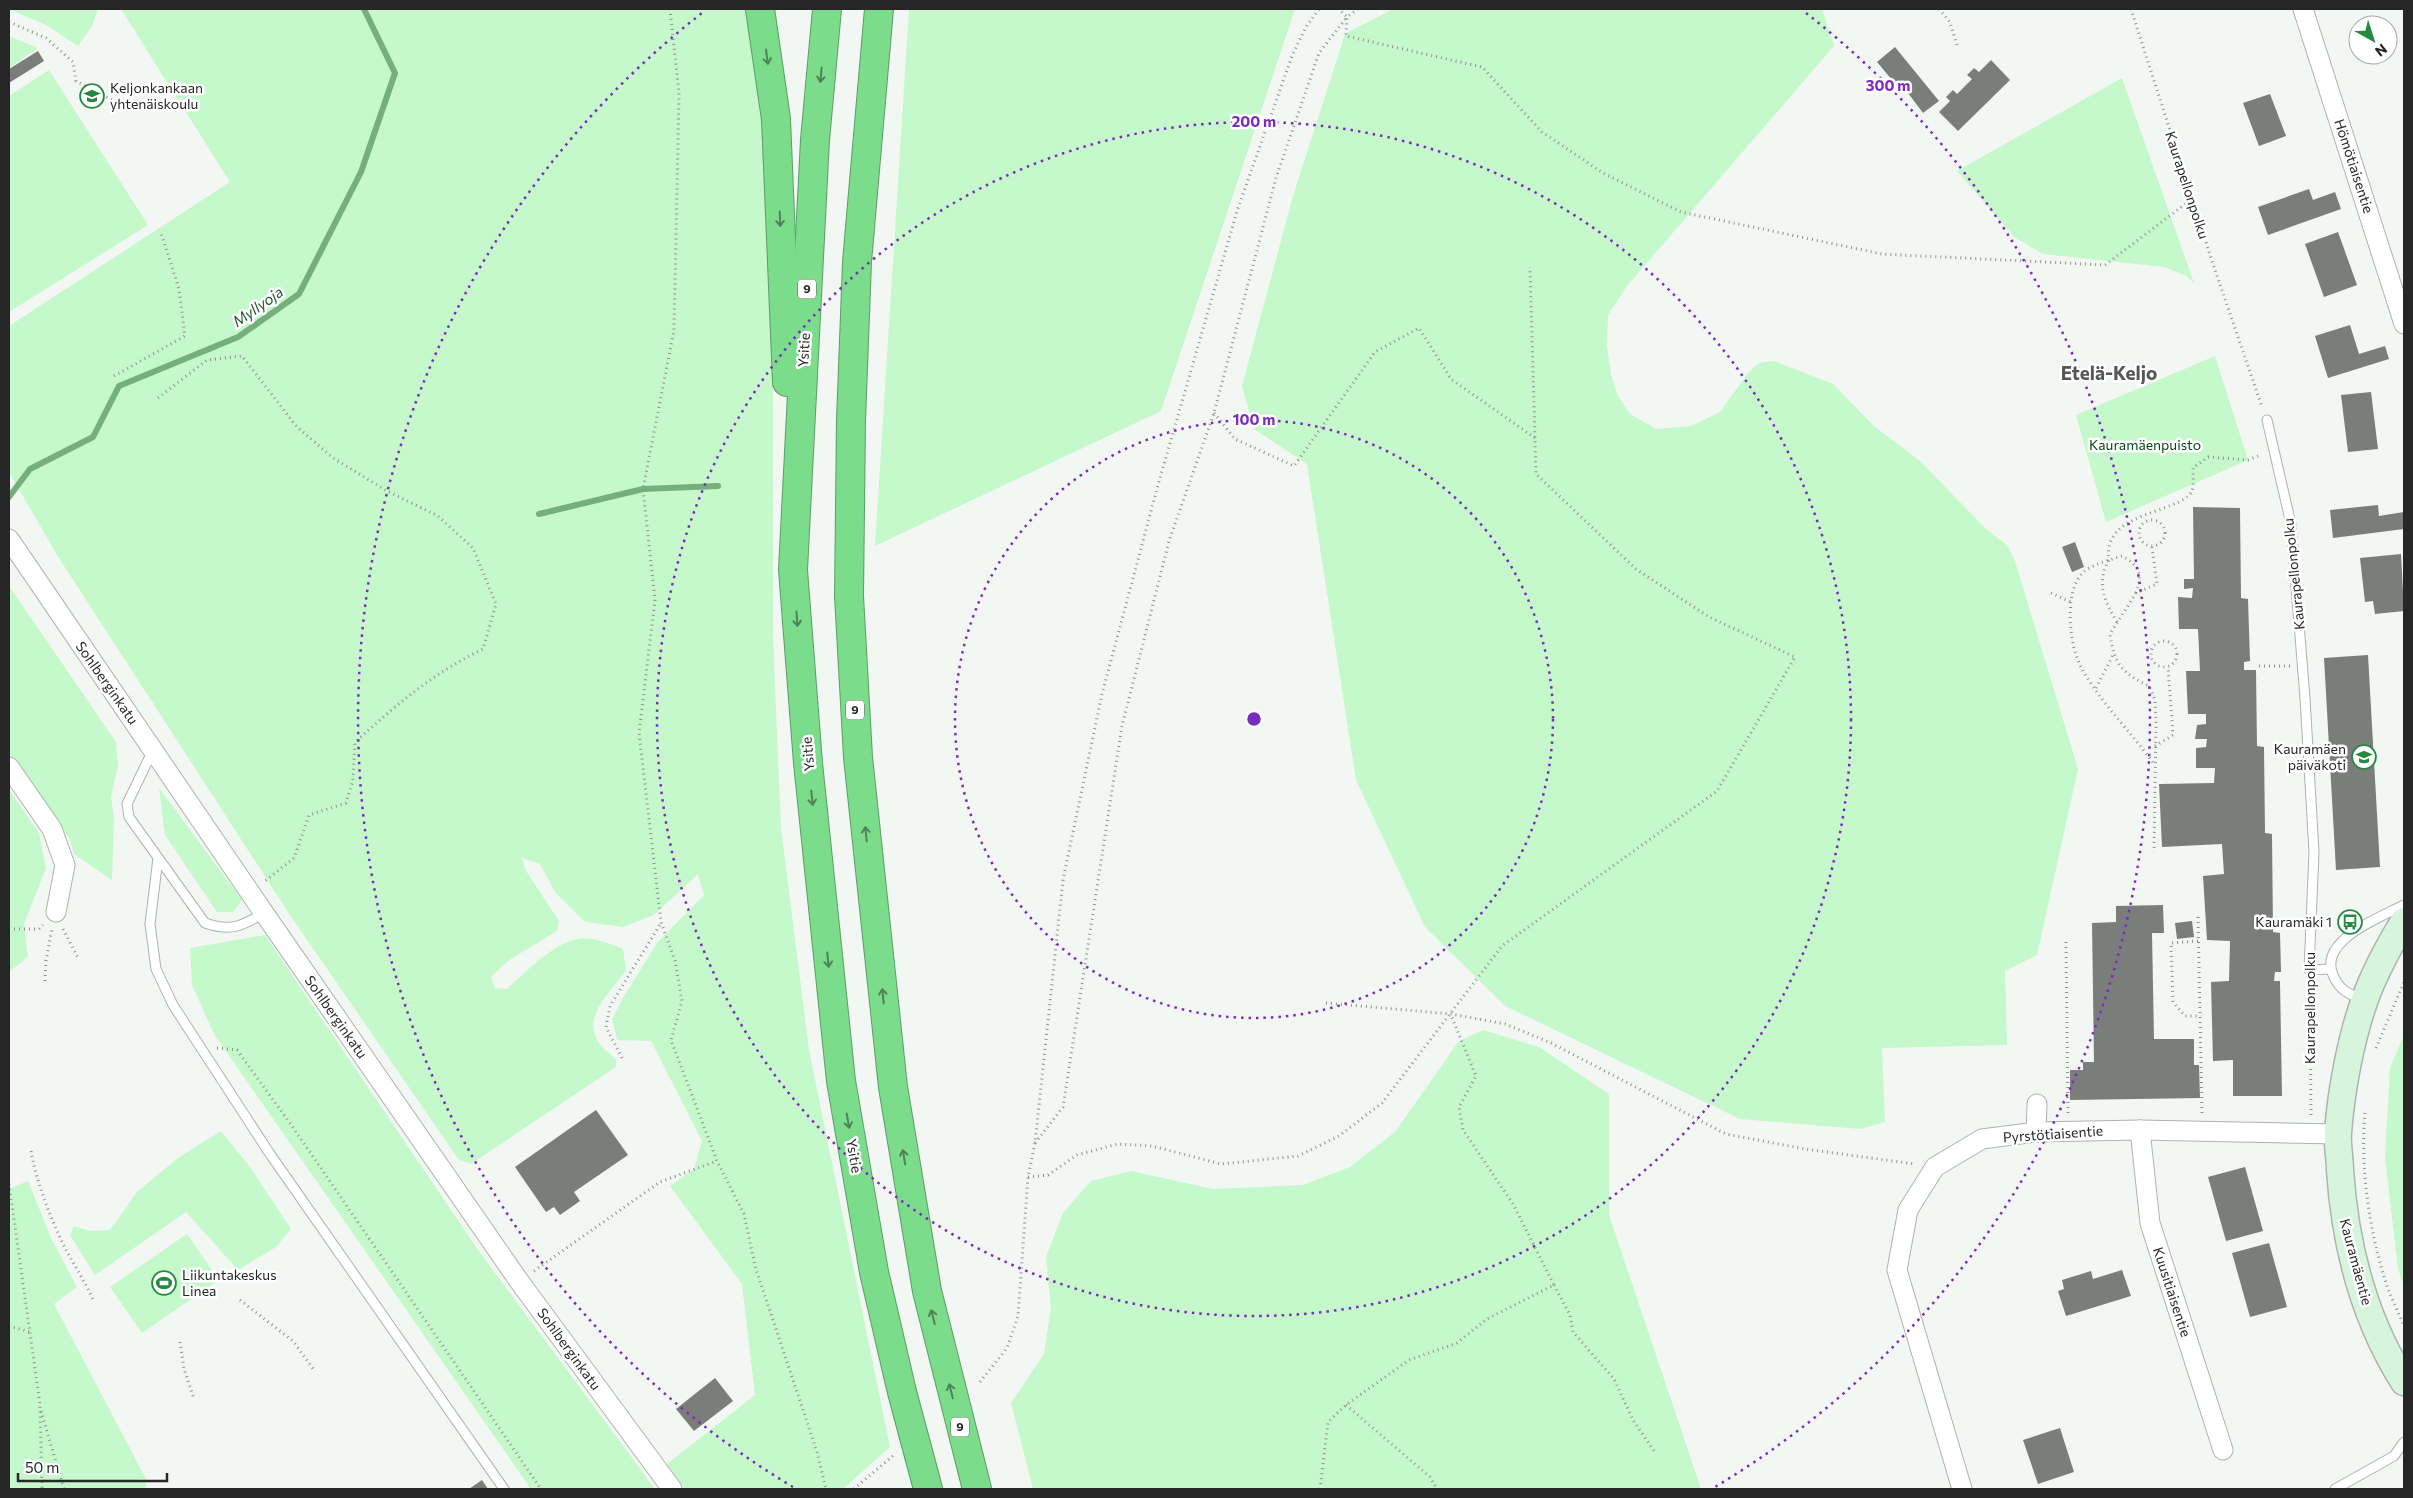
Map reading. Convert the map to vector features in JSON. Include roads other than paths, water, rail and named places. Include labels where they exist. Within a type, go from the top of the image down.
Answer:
[{"type":"highway","points":[[760,9],[776,119],[793,570]]},
{"type":"highway","name":"Ysitie","points":[[827,9],[815,140],[793,570],[808,763],[841,1081],[874,1272],[902,1392],[928,1489]]},
{"type":"highway","name":"9","points":[[879,9],[857,262],[851,420],[849,596],[858,757],[894,1097],[927,1292],[977,1489]]},
{"type":"street","name":"Hömötiaisentie","points":[[2303,9],[2404,324]]},
{"type":"street","name":"Sohlberginkatu","points":[[9,539],[250,893],[519,1281],[672,1489]]},
{"type":"street","points":[[9,767],[50,826],[65,865],[56,912]]},
{"type":"street","name":"Kauramäentie","points":[[2404,921],[2383,956],[2365,999],[2351,1047],[2338,1134],[2343,1210],[2364,1300],[2395,1368],[2404,1382]]},
{"type":"street","points":[[2036,1132],[2037,1104]]},
{"type":"street","name":"Pyrstötiaisentie","points":[[1962,1489],[1897,1270],[1908,1210],[1935,1168],[1982,1139],[2036,1132],[2140,1130],[2338,1134]]},
{"type":"street","name":"Kuusitiaisentie","points":[[2140,1130],[2150,1222],[2223,1450]]},
{"type":"lane","name":"Kaurapellonpolku","points":[[2267,420],[2291,524],[2303,665],[2314,852],[2310,970],[2330,969]]},
{"type":"lane","points":[[153,750],[127,804],[129,817],[206,923],[216,927],[241,927],[264,913]]},
{"type":"lane","points":[[158,858],[150,924],[156,969],[174,1004],[270,1154],[504,1489]]},
{"type":"lane","points":[[2365,999],[2350,995],[2337,985],[2330,969],[2333,952],[2349,934],[2404,905]]},
{"type":"lane","points":[[2335,1489],[2394,1456],[2404,1442]]},
{"type":"waterway","name":"Myllyoja","points":[[9,497],[30,469],[93,437],[119,386],[238,337],[299,294],[361,172],[395,73],[364,9]]},
{"type":"waterway","points":[[539,514],[643,489],[718,486]]},
{"type":"place","name":"Keljonkankaan yhtenäiskoulu","points":[[92,96]]},
{"type":"place","name":"Kauramäen päiväkoti","points":[[2364,757]]},
{"type":"place","name":"Kauramäki 1","points":[[2350,922]]},
{"type":"place","name":"Liikuntakeskus Linea","points":[[164,1283]]},
{"type":"district","name":"Etelä-Keljo","points":[[2109,373]]},
{"type":"park label","name":"Kauramäenpuisto","points":[[2145,445]]}]
